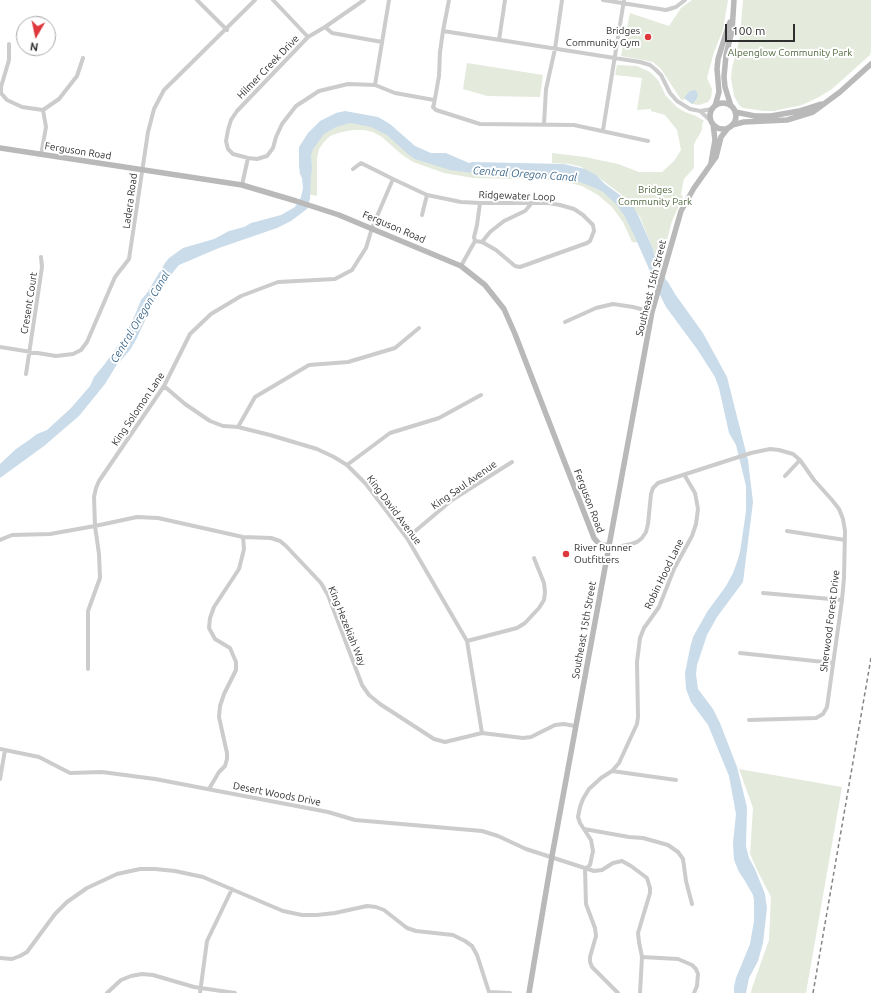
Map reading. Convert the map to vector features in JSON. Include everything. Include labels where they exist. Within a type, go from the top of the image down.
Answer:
[{"type":"main road","points":[[734,0],[731,20],[718,59],[717,69],[719,92],[710,117],[712,122],[720,128],[744,122],[787,120],[813,112],[840,92],[871,64]]},
{"type":"main road","points":[[730,126],[735,119],[735,112],[731,106],[725,87],[724,77],[726,55],[732,31],[731,20]]},
{"type":"main road","points":[[714,107],[723,103],[731,106]]},
{"type":"main road","points":[[735,112],[749,115],[771,116],[799,111],[812,106],[824,104]]},
{"type":"main road","name":"Southeast 15th Street","points":[[711,164],[715,140],[712,122]]},
{"type":"main road","name":"Southeast 15th Street","points":[[529,993],[575,726],[652,312],[681,211],[690,194],[716,157],[721,137],[730,126]]},
{"type":"main road","name":"Ferguson Road","points":[[0,148],[242,186],[339,214],[461,266],[485,285],[504,309],[513,328],[594,538],[599,544],[608,546]]},
{"type":"street","points":[[197,0],[226,30]]},
{"type":"street","name":"Ladera Road","points":[[0,347],[56,356],[72,354],[81,350],[87,342],[115,277],[129,259],[148,132],[154,109],[164,90],[255,0]]},
{"type":"street","points":[[273,0],[308,37]]},
{"type":"street","name":"Hilmer Creek Drive","points":[[248,158],[233,154],[228,149],[226,139],[231,120],[237,111],[308,37],[364,0]]},
{"type":"street","points":[[375,85],[389,0]]},
{"type":"street","points":[[449,0],[443,31],[439,76],[433,108],[480,124],[574,125],[603,130],[648,141]]},
{"type":"street","points":[[499,40],[505,0]]},
{"type":"street","points":[[544,124],[546,89],[555,49],[562,0]]},
{"type":"street","points":[[603,0],[624,2],[666,10],[676,7],[685,0]]},
{"type":"street","points":[[603,130],[624,2]]},
{"type":"street","points":[[325,27],[332,33],[382,42]]},
{"type":"street","points":[[443,31],[640,62],[650,65],[661,75],[670,92],[677,101],[685,106],[700,111],[712,122]]},
{"type":"street","points":[[9,44],[9,60],[1,87],[1,93],[7,100],[22,107],[43,110],[60,99],[77,76],[83,58]]},
{"type":"street","points":[[242,186],[248,158],[257,159],[267,156],[273,148],[276,137],[286,118],[296,106],[319,91],[348,84],[375,85],[395,92],[434,100]]},
{"type":"street","points":[[700,111],[714,107]]},
{"type":"street","points":[[41,155],[46,127],[43,110]]},
{"type":"street","name":"Ridgewater Loop","points":[[353,168],[361,163],[393,180],[428,195],[461,202],[560,205],[574,209],[583,215],[592,225],[594,231],[593,236],[587,243],[520,267],[515,266],[496,250],[482,242],[475,241]]},
{"type":"street","points":[[372,228],[393,180]]},
{"type":"street","points":[[422,215],[428,195]]},
{"type":"street","points":[[461,266],[475,241],[474,237],[478,225],[480,203]]},
{"type":"street","points":[[482,242],[490,232],[504,221],[525,210],[531,204]]},
{"type":"street","name":"King Solomon Lane","points":[[88,669],[88,611],[100,578],[94,497],[99,481],[164,386],[190,334],[211,314],[242,296],[278,282],[335,279],[352,270],[366,248],[372,228]]},
{"type":"street","name":"Cresent Court","points":[[26,374],[42,266],[41,257]]},
{"type":"street","points":[[565,322],[596,308],[613,304],[652,312]]},
{"type":"street","points":[[238,427],[255,397],[309,365],[348,362],[395,348],[420,328]]},
{"type":"street","name":"King David Avenue","points":[[164,386],[185,404],[210,421],[223,426],[238,427],[317,449],[334,457],[346,465],[366,484],[407,538],[467,641],[482,733]]},
{"type":"street","points":[[346,465],[390,433],[439,418],[481,396]]},
{"type":"street","name":"Sherwood Forest Drive","points":[[608,546],[617,547],[631,544],[642,538],[646,532],[648,524],[650,500],[653,488],[658,483],[685,476],[737,457],[770,449],[793,454],[800,460],[814,480],[839,509],[843,519],[844,540],[842,600],[827,707],[822,714],[816,718],[749,720]]},
{"type":"street","points":[[785,476],[800,460]]},
{"type":"street","name":"King Saul Avenue","points":[[407,538],[452,500],[512,462]]},
{"type":"street","name":"Robin Hood Lane","points":[[585,869],[590,865],[593,851],[591,840],[580,824],[578,817],[580,807],[589,789],[601,778],[612,771],[619,763],[637,724],[637,662],[640,638],[644,628],[659,607],[674,569],[692,536],[696,524],[698,509],[695,493],[685,476]]},
{"type":"street","name":"King Hezekiah Way","points":[[0,540],[12,535],[50,534],[137,517],[158,518],[243,537],[271,538],[280,541],[321,583],[328,595],[362,685],[369,694],[387,708],[434,739],[445,742],[482,733],[523,738],[531,737],[555,725],[564,724],[575,726]]},
{"type":"street","points":[[787,531],[844,540]]},
{"type":"street","points":[[208,789],[219,772],[225,766],[227,759],[228,753],[219,717],[220,706],[224,694],[236,670],[236,662],[230,648],[215,638],[210,628],[210,618],[214,607],[239,569],[244,549],[243,537]]},
{"type":"street","points":[[467,641],[517,628],[525,623],[539,608],[544,600],[545,592],[544,583],[534,558]]},
{"type":"street","points":[[763,592],[842,600]]},
{"type":"street","points":[[740,653],[833,663]]},
{"type":"street","points":[[0,779],[2,750]]},
{"type":"street","name":"Desert Woods Drive","points":[[2,750],[39,757],[70,774],[102,772],[155,779],[328,812],[355,820],[482,831],[498,836],[526,849],[552,856],[585,869]]},
{"type":"street","points":[[612,771],[676,780]]},
{"type":"street","points":[[584,829],[628,837],[643,838],[668,845],[678,852],[683,859],[686,881],[692,904]]},
{"type":"street","points":[[618,993],[592,967],[590,962],[590,956],[596,936],[595,928],[586,904],[585,869],[594,871],[602,870],[613,863],[622,861],[647,878],[650,883],[650,893],[638,933],[638,942],[642,957],[640,993]]},
{"type":"street","points":[[0,958],[12,958],[24,955],[32,947],[55,914],[67,902],[87,888],[117,874],[147,868],[175,871],[203,877],[264,904],[283,911],[302,915],[335,913],[367,906],[376,907],[384,910],[407,928],[416,931],[453,935],[465,940],[472,946],[477,955],[488,993],[510,993]]},
{"type":"street","points":[[200,993],[207,941],[232,889]]},
{"type":"street","points":[[642,957],[678,959],[692,965],[698,974],[697,986],[694,993]]},
{"type":"street","points":[[107,993],[121,980],[142,974],[153,975],[201,988],[235,993]]},
{"type":"green space","points":[[692,0],[728,0],[723,30],[714,52],[707,78],[712,89],[711,98],[708,102],[699,105],[692,104],[684,98],[683,101],[661,69],[653,62],[621,56],[630,13],[669,26],[681,8]]},
{"type":"green space","name":"Alpenglow Community Park","points":[[743,0],[871,0],[870,55],[832,89],[802,105],[774,111],[743,108],[739,105],[734,96],[731,78],[740,37]]},
{"type":"green space","points":[[467,63],[543,75],[540,97],[487,96],[463,89]]},
{"type":"green space","name":"Bridges Community Park","points":[[617,65],[637,66],[650,72],[658,80],[666,96],[678,108],[704,121],[702,124],[702,130],[694,144],[694,168],[684,179],[681,194],[683,197],[672,221],[660,267],[640,217],[622,195],[598,177],[581,167],[570,164],[552,163],[552,153],[585,157],[618,164],[639,172],[662,172],[674,161],[681,150],[677,130],[665,115],[651,111],[651,109],[637,110],[642,78],[615,75]]},
{"type":"green space","points":[[358,119],[445,162],[558,170],[613,193],[644,243],[632,242],[623,222],[612,207],[598,195],[582,186],[558,180],[473,178],[444,173],[413,162],[401,154],[382,137],[373,132],[364,130],[352,130],[338,133],[330,136],[324,142],[319,149],[317,158],[317,196],[306,194],[306,160],[322,129]]},
{"type":"green space","points":[[739,769],[842,787],[806,993],[751,993],[769,940],[771,897],[750,854],[753,808]]},
{"type":"water","points":[[696,90],[698,95],[692,104],[684,98],[690,91]]},
{"type":"water","name":"Central Oregon Canal","points":[[345,111],[378,117],[390,124],[415,146],[431,153],[446,153],[469,163],[564,164],[585,169],[596,175],[605,184],[628,201],[634,208],[653,249],[656,261],[666,280],[703,333],[727,377],[748,460],[753,502],[743,582],[717,617],[707,635],[697,665],[696,674],[698,689],[713,709],[720,723],[737,767],[747,807],[746,846],[749,858],[765,894],[767,908],[763,943],[758,961],[749,978],[746,993],[734,993],[734,987],[736,978],[750,944],[754,921],[753,895],[739,872],[734,860],[733,843],[736,814],[729,776],[708,725],[691,702],[686,689],[685,673],[693,637],[707,612],[726,586],[737,562],[740,552],[746,511],[746,486],[736,445],[729,433],[719,388],[715,377],[697,349],[666,307],[624,215],[617,205],[603,192],[564,176],[487,175],[450,170],[415,159],[387,135],[371,127],[350,123],[336,127],[324,134],[313,149],[311,155],[312,170],[310,199],[307,209],[291,221],[277,228],[219,248],[179,265],[155,299],[130,350],[116,366],[105,384],[79,416],[44,446],[0,478],[0,464],[16,449],[37,434],[47,430],[71,408],[90,386],[94,377],[124,337],[141,300],[169,258],[183,248],[214,239],[229,231],[244,227],[251,223],[281,215],[295,207],[301,197],[303,188],[299,166],[299,147],[308,133],[320,121],[336,113]]},
{"type":"railway","points":[[813,993],[871,658]]},
{"type":"place","name":"Bridges Community Gym","points":[[648,37]]},
{"type":"place","name":"River Runner Outfitters","points":[[566,554]]}]
